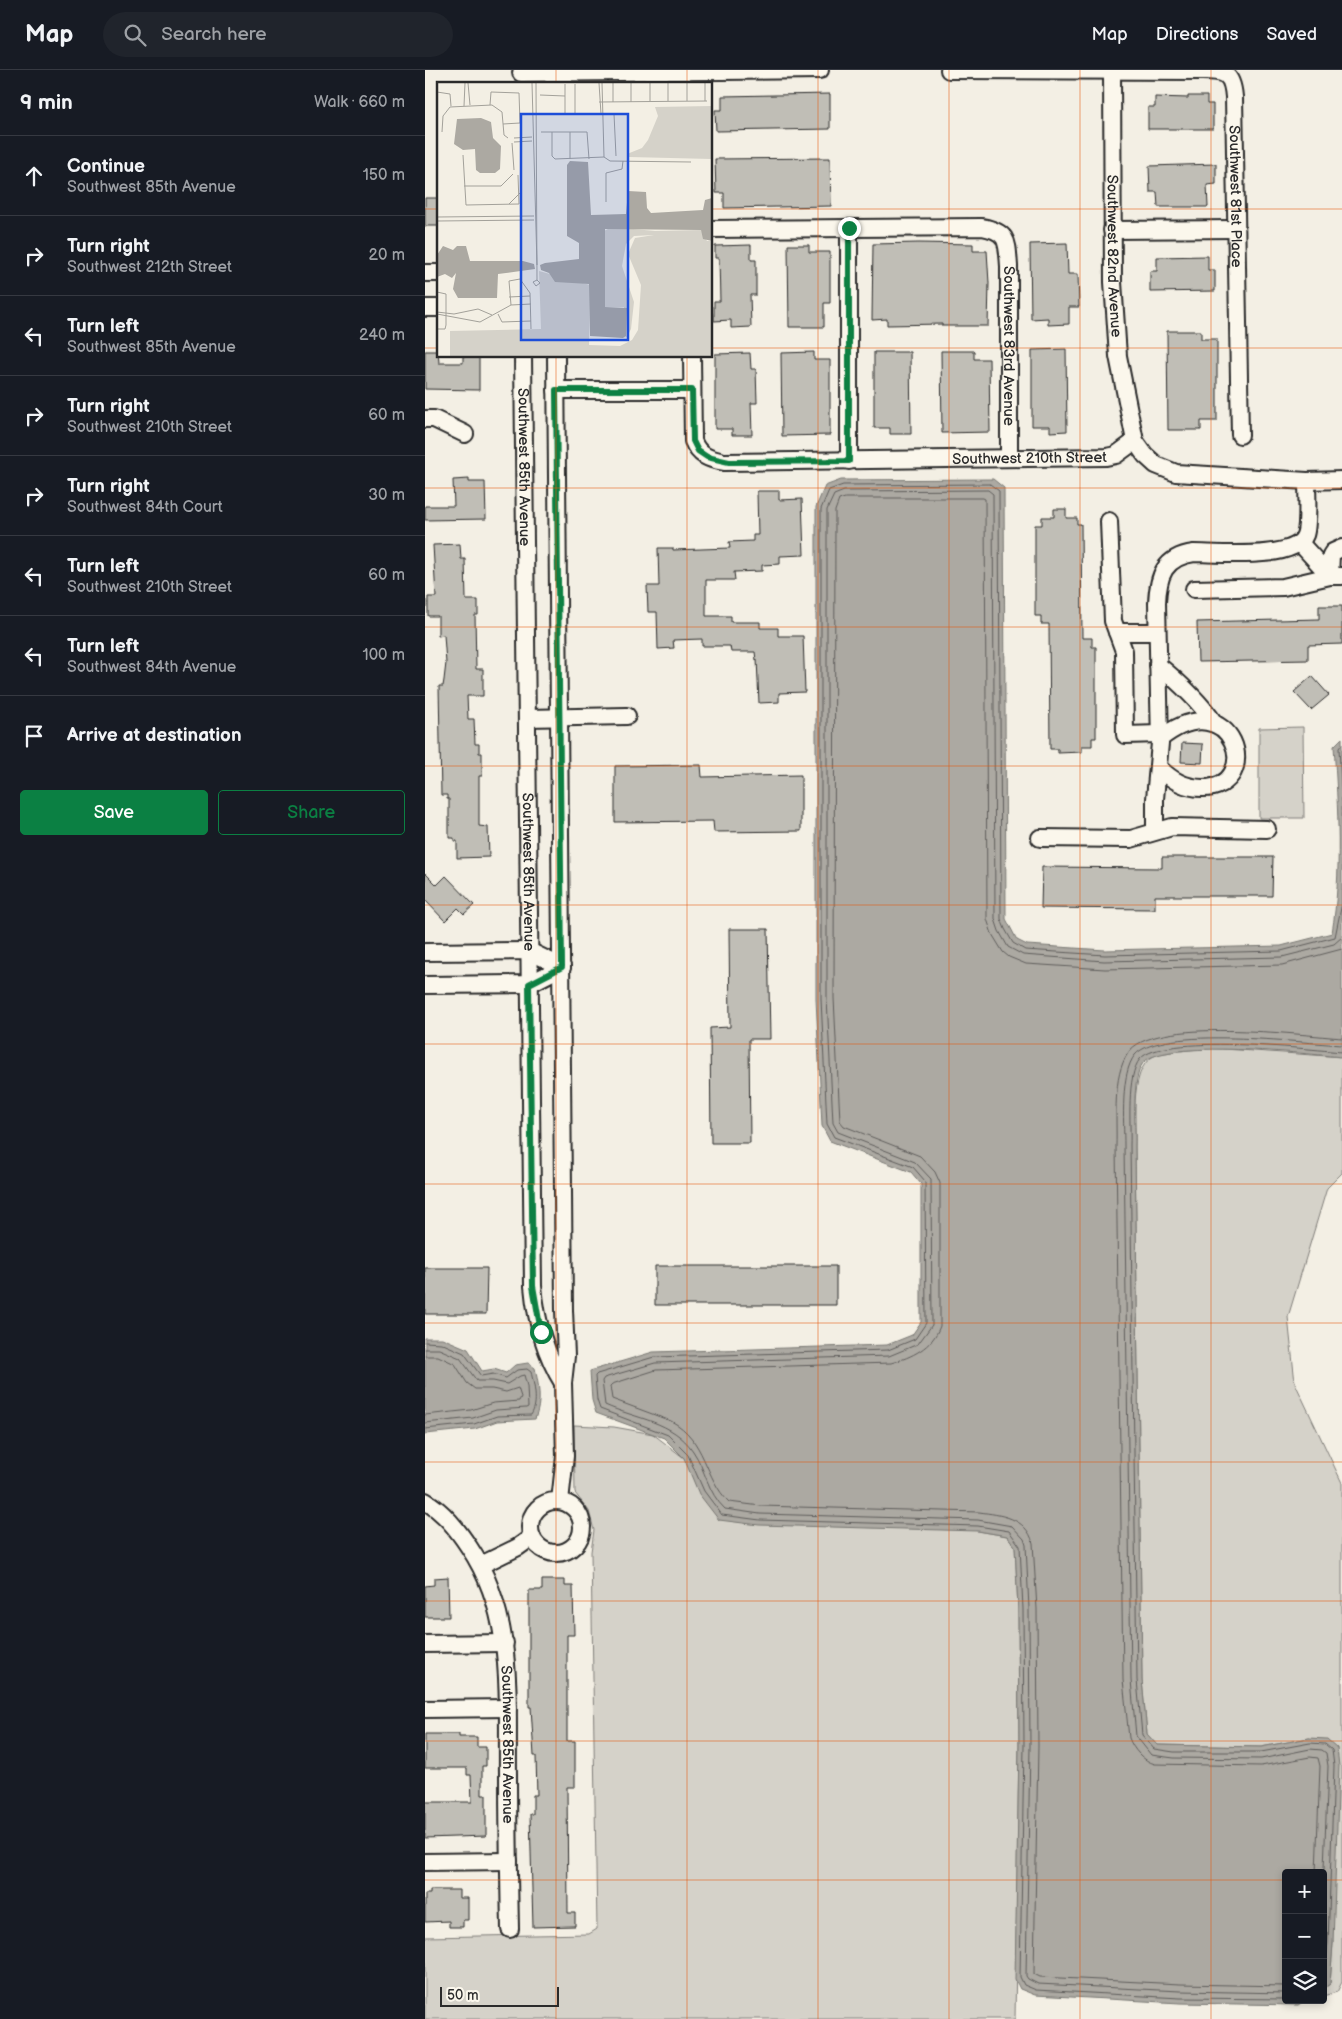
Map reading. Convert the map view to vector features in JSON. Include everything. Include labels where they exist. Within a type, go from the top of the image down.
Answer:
[{"type":"street","points":[[521,75],[820,70]]},
{"type":"street","name":"Southwest 81st Place","points":[[949,70],[1220,71],[1229,77],[1233,86],[1234,97],[1240,435]]},
{"type":"street","name":"Southwest 82nd Avenue","points":[[1111,70],[1112,230],[1116,341],[1125,397],[1135,441]]},
{"type":"street","name":"Southwest 83rd Avenue","points":[[849,228],[982,227],[996,230],[1002,234],[1007,245],[1009,266],[1009,458]]},
{"type":"street","points":[[713,229],[849,228],[849,461]]},
{"type":"street","points":[[1112,230],[1236,229]]},
{"type":"street","name":"Southwest 85th Avenue","points":[[523,358],[533,1286],[544,1342],[552,1364],[563,1383]]},
{"type":"street","name":"Southwest 85th Avenue","points":[[556,358],[564,1310],[566,1356],[563,1383],[565,1456],[560,1501]]},
{"type":"street","points":[[556,390],[692,390],[691,358]]},
{"type":"street","name":"Southwest 210th Street","points":[[692,390],[692,436],[695,448],[701,454],[714,460],[729,462],[1109,457],[1135,441]]},
{"type":"street","points":[[425,419],[434,419],[465,434]]},
{"type":"street","points":[[1135,441],[1139,448],[1156,464],[1176,473],[1307,481],[1342,480]]},
{"type":"street","points":[[1155,831],[1155,799],[1159,768],[1160,736],[1157,595],[1160,578],[1171,562],[1177,557],[1194,553],[1271,553],[1289,549],[1300,543],[1306,531],[1307,481]]},
{"type":"street","points":[[1109,521],[1113,621],[1124,651],[1125,735],[1160,736],[1189,722],[1202,721],[1215,724]]},
{"type":"street","points":[[1300,543],[1336,576]]},
{"type":"street","points":[[1336,576],[1331,556],[1333,552],[1342,548]]},
{"type":"street","points":[[1194,589],[1283,587],[1336,576]]},
{"type":"street","points":[[1117,632],[1157,632]]},
{"type":"street","points":[[1158,665],[1171,675],[1215,724],[1232,738],[1236,759],[1234,770],[1225,781],[1209,788],[1192,787],[1178,783],[1159,768]]},
{"type":"street","points":[[527,718],[627,716]]},
{"type":"street","points":[[1040,838],[1131,839],[1172,827],[1267,829]]},
{"type":"street","points":[[425,952],[529,951],[562,967]]},
{"type":"street","points":[[425,985],[529,984],[562,967]]},
{"type":"street","name":"Southwest 85th Avenue","points":[[425,1501],[438,1510],[454,1526],[481,1566],[498,1608],[505,1643],[508,1708],[510,1929]]},
{"type":"street","points":[[560,1501],[574,1507],[582,1520],[581,1536],[577,1543],[565,1552],[549,1552],[542,1549],[532,1537],[531,1524],[535,1511],[546,1503],[560,1501]]},
{"type":"street","points":[[481,1566],[518,1547],[532,1537]]},
{"type":"street","points":[[425,1644],[505,1643]]},
{"type":"street","points":[[425,1709],[508,1708]]},
{"type":"street","points":[[425,1862],[509,1860]]},
{"type":"shaded area","points":[[1303,727],[1304,818],[1259,818],[1259,728]]},
{"type":"shaded area","points":[[1209,1048],[1342,1057],[1342,1173],[1327,1188],[1288,1317],[1295,1383],[1342,1483],[1342,1982],[1337,1992],[1327,1995],[1327,1986],[1330,1984],[1333,1943],[1327,1890],[1327,1869],[1325,1869],[1310,1738],[1261,1747],[1156,1745],[1147,1734],[1142,1680],[1135,1108],[1138,1080],[1142,1068],[1149,1059],[1159,1054]]},
{"type":"shaded area","points":[[574,1425],[614,1427],[653,1434],[684,1458],[978,1531],[1007,1536],[1015,1546],[1018,1609],[1019,1746],[1015,2019],[425,2019],[425,1937],[589,1934],[597,1929],[591,1552],[594,1530],[589,1511],[575,1493]]},
{"type":"water","points":[[993,479],[1004,488],[1006,919],[1017,940],[1027,945],[1105,950],[1281,946],[1332,933],[1338,863],[1338,816],[1334,746],[1342,738],[1342,1057],[1237,1049],[1178,1051],[1156,1055],[1143,1063],[1139,1070],[1135,1091],[1142,1680],[1147,1734],[1157,1745],[1261,1747],[1309,1738],[1327,1739],[1337,1748],[1339,1766],[1333,1943],[1330,1984],[1327,1986],[1327,1869],[1282,1869],[1282,2004],[1300,2004],[1298,2005],[1180,2003],[1035,1995],[1020,1989],[1015,1979],[1019,1746],[1018,1609],[1015,1546],[1007,1536],[978,1531],[759,1525],[719,1520],[699,1494],[684,1458],[664,1438],[596,1413],[592,1400],[590,1371],[653,1352],[887,1345],[912,1335],[921,1322],[921,1184],[911,1172],[830,1141],[822,1126],[816,999],[816,507],[825,486],[841,480]]},
{"type":"water","points":[[425,1338],[442,1338],[468,1349],[482,1371],[494,1369],[506,1373],[515,1365],[528,1363],[535,1368],[539,1400],[535,1419],[497,1421],[475,1429],[425,1434]]},
{"type":"building","points":[[830,94],[830,129],[716,131],[715,110],[722,110],[722,96]]},
{"type":"building","points":[[1188,96],[1207,96],[1207,104],[1213,104],[1213,129],[1148,129],[1148,107],[1155,107],[1155,97],[1188,98]]},
{"type":"building","points":[[830,158],[831,206],[724,208],[724,193],[716,193],[715,159]]},
{"type":"building","points":[[1216,164],[1216,184],[1207,185],[1208,207],[1158,207],[1157,192],[1150,192],[1149,166]]},
{"type":"building","points":[[425,198],[437,198],[437,226],[425,226]]},
{"type":"building","points":[[1067,243],[1068,274],[1078,274],[1079,307],[1069,307],[1069,324],[1048,325],[1048,318],[1031,319],[1030,244]]},
{"type":"building","points":[[873,244],[973,244],[973,251],[987,251],[989,283],[988,326],[942,326],[942,324],[887,325],[887,319],[872,320]]},
{"type":"building","points":[[751,245],[751,260],[756,260],[756,295],[750,295],[751,327],[731,328],[731,320],[714,321],[714,301],[720,301],[719,258],[715,258],[715,246]]},
{"type":"building","points":[[788,245],[809,245],[809,252],[830,252],[830,303],[824,303],[824,327],[789,327]]},
{"type":"building","points":[[1208,256],[1208,270],[1215,270],[1215,291],[1150,292],[1150,271],[1157,271],[1157,257]]},
{"type":"building","points":[[1167,331],[1201,331],[1201,339],[1217,339],[1217,421],[1201,421],[1201,430],[1168,430]]},
{"type":"building","points":[[1066,349],[1067,431],[1050,432],[1050,426],[1032,426],[1032,350]]},
{"type":"building","points":[[425,351],[437,351],[439,363],[463,363],[463,358],[479,358],[479,390],[425,389]]},
{"type":"building","points":[[941,351],[974,351],[974,359],[989,359],[990,432],[942,433]]},
{"type":"building","points":[[814,352],[814,360],[830,360],[830,435],[782,436],[781,353]]},
{"type":"building","points":[[874,352],[910,352],[911,434],[890,434],[890,428],[874,428]]},
{"type":"building","points":[[750,353],[751,369],[756,369],[757,403],[751,403],[752,435],[732,435],[732,429],[715,429],[715,354]]},
{"type":"building","points":[[469,479],[469,482],[485,482],[486,519],[425,520],[425,506],[454,506],[453,480]]},
{"type":"building","points":[[757,491],[779,491],[779,500],[802,499],[804,555],[780,556],[780,564],[762,565],[762,571],[734,572],[735,580],[706,580],[706,616],[731,616],[731,622],[760,622],[760,628],[778,628],[778,636],[803,636],[805,692],[779,693],[779,702],[759,703],[755,652],[731,652],[730,646],[702,646],[702,639],[673,640],[674,648],[658,649],[657,612],[648,612],[647,586],[659,586],[658,548],[673,548],[673,550],[730,548],[729,542],[753,541],[753,535],[758,535]]},
{"type":"building","points":[[1054,509],[1066,509],[1066,518],[1077,518],[1077,524],[1081,524],[1082,638],[1092,638],[1092,647],[1096,647],[1096,738],[1092,738],[1092,746],[1082,746],[1082,752],[1058,753],[1058,749],[1050,749],[1049,624],[1041,624],[1041,616],[1035,616],[1035,525],[1042,525],[1042,517],[1054,517]]},
{"type":"building","points":[[460,544],[461,559],[465,559],[466,600],[478,600],[478,615],[475,615],[476,669],[483,669],[483,696],[467,696],[468,719],[474,719],[475,744],[479,744],[479,753],[482,753],[482,776],[479,776],[479,826],[488,827],[489,857],[457,858],[457,841],[454,841],[454,838],[449,838],[449,799],[447,799],[447,795],[441,795],[439,686],[443,686],[446,663],[444,635],[438,636],[438,616],[428,616],[428,597],[436,597],[433,545]]},
{"type":"building","points":[[1319,606],[1342,606],[1342,644],[1308,645],[1308,660],[1198,662],[1197,622],[1319,619]]},
{"type":"building","points":[[1312,676],[1329,695],[1311,710],[1294,692]]},
{"type":"building","points":[[1182,743],[1203,744],[1202,763],[1181,762]]},
{"type":"building","points":[[701,765],[702,777],[801,775],[801,831],[714,832],[713,821],[615,822],[615,766]]},
{"type":"building","points":[[1162,857],[1273,857],[1272,896],[1155,896],[1155,909],[1041,908],[1042,867],[1162,868]]},
{"type":"building","points":[[425,873],[437,885],[446,876],[474,905],[464,914],[458,908],[445,921],[425,900]]},
{"type":"building","points":[[729,929],[768,929],[770,1039],[749,1039],[750,1143],[711,1143],[710,1028],[730,1027]]},
{"type":"building","points":[[655,1266],[836,1266],[836,1305],[655,1305]]},
{"type":"building","points":[[425,1268],[487,1268],[486,1314],[425,1314]]},
{"type":"building","points":[[448,1577],[449,1617],[425,1617],[425,1586],[434,1585],[434,1578]]},
{"type":"building","points":[[542,1580],[565,1580],[565,1586],[573,1586],[574,1635],[567,1635],[567,1741],[575,1741],[575,1787],[567,1787],[568,1913],[575,1913],[575,1926],[533,1927],[530,1814],[533,1814],[533,1795],[537,1795],[536,1756],[534,1756],[531,1707],[529,1707],[529,1590],[542,1590]]},
{"type":"building","points":[[425,1734],[459,1734],[459,1737],[477,1737],[477,1747],[486,1747],[486,1766],[482,1766],[482,1795],[486,1795],[486,1836],[425,1838],[425,1802],[472,1802],[471,1775],[467,1775],[467,1768],[425,1768]]},
{"type":"building","points":[[430,1890],[459,1890],[459,1898],[468,1898],[468,1920],[463,1920],[463,1927],[449,1927],[449,1921],[425,1922],[425,1894],[430,1894]]},
{"type":"route","points":[[541,1332],[533,1286],[529,984],[562,967],[556,390],[692,390],[693,441],[695,448],[707,457],[717,461],[729,462],[849,461],[849,228]]}]
